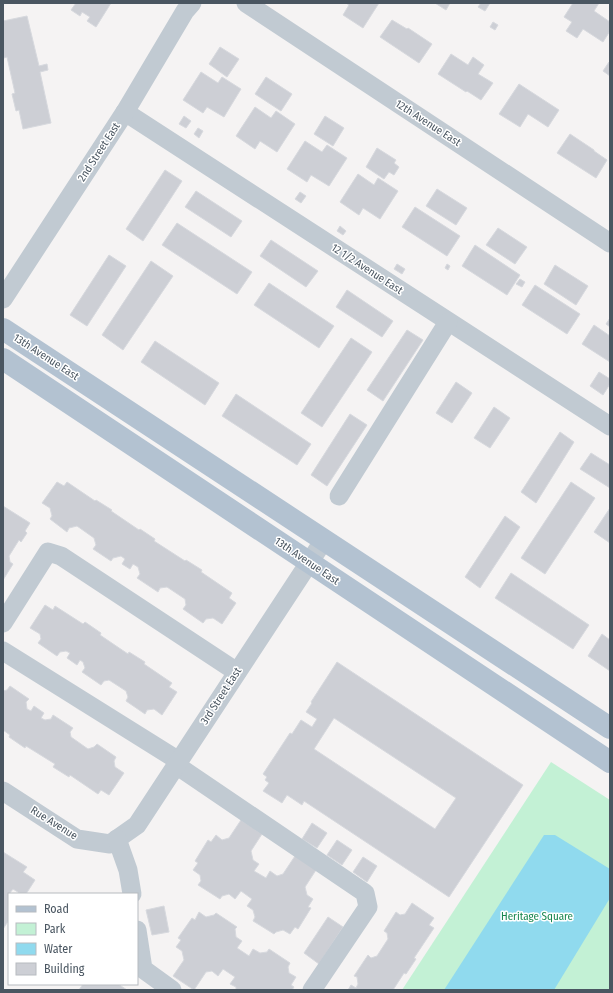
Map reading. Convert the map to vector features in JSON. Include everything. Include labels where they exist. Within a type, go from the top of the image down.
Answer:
[{"type":"main road","name":"13th Avenue East","points":[[3,329],[610,728]]},
{"type":"main road","name":"13th Avenue East","points":[[3,359],[610,762]]},
{"type":"street","name":"12th Avenue East","points":[[246,3],[610,243]]},
{"type":"street","name":"2nd Street East","points":[[3,299],[125,112],[184,6]]},
{"type":"street","name":"12 1/2 Avenue East","points":[[125,112],[610,426]]},
{"type":"street","points":[[339,496],[448,322]]},
{"type":"street","name":"3rd Street East","points":[[114,841],[137,825],[324,540]]},
{"type":"street","points":[[3,623],[48,552],[61,556],[237,672]]},
{"type":"street","points":[[3,651],[178,763],[365,893],[368,906],[312,990]]},
{"type":"street","name":"Rue Avenue","points":[[3,790],[77,839],[114,841]]},
{"type":"street","points":[[114,841],[128,870],[132,893]]},
{"type":"street","points":[[138,936],[143,969],[172,990]]},
{"type":"green space","name":"Heritage Square","points":[[551,762],[610,800],[610,990],[402,990]]},
{"type":"water","points":[[544,835],[555,835],[610,869],[610,898],[554,990],[444,990]]},
{"type":"building","points":[[76,3],[111,3],[96,27],[87,21],[90,17],[82,12],[80,16],[71,10]]},
{"type":"building","points":[[346,3],[379,3],[363,28],[343,15],[349,5]]},
{"type":"building","points":[[435,3],[450,3],[446,10]]},
{"type":"building","points":[[481,3],[490,3],[485,11],[478,7]]},
{"type":"building","points":[[573,3],[599,3],[594,11],[610,22],[610,31],[603,42],[583,29],[577,38],[566,31],[572,22],[564,17]]},
{"type":"building","points":[[27,16],[39,66],[47,64],[48,70],[40,72],[51,123],[23,129],[19,110],[16,111],[12,94],[15,93],[7,57],[4,58],[3,54],[3,21]]},
{"type":"building","points":[[392,20],[407,29],[408,28],[432,44],[419,63],[380,37]]},
{"type":"building","points":[[493,22],[498,25],[495,30],[490,27]]},
{"type":"building","points":[[220,47],[239,59],[227,77],[209,64]]},
{"type":"building","points":[[451,54],[468,65],[473,57],[484,65],[478,74],[493,83],[481,100],[438,74]]},
{"type":"building","points":[[609,62],[610,63],[610,76],[603,71]]},
{"type":"building","points":[[201,72],[218,83],[222,77],[241,89],[224,117],[207,107],[203,113],[183,100]]},
{"type":"building","points":[[266,77],[292,94],[281,111],[255,94]]},
{"type":"building","points":[[519,84],[559,110],[548,127],[528,114],[520,127],[499,114]]},
{"type":"building","points":[[255,107],[271,118],[276,111],[295,124],[277,152],[260,141],[255,149],[236,136]]},
{"type":"building","points":[[184,116],[191,121],[186,128],[179,124]]},
{"type":"building","points":[[325,116],[344,128],[333,146],[314,134]]},
{"type":"building","points":[[198,128],[203,131],[199,138],[194,134]]},
{"type":"building","points":[[570,134],[607,160],[596,178],[557,153]]},
{"type":"building","points":[[305,141],[322,152],[327,145],[347,158],[329,186],[311,175],[307,182],[287,169]]},
{"type":"building","points":[[377,148],[396,160],[394,163],[399,167],[394,175],[389,172],[384,179],[366,167]]},
{"type":"building","points":[[165,170],[182,181],[143,241],[126,229]]},
{"type":"building","points":[[358,174],[374,185],[378,178],[398,191],[380,219],[363,208],[359,215],[340,202]]},
{"type":"building","points":[[437,189],[467,208],[456,225],[426,206]]},
{"type":"building","points":[[196,191],[242,221],[231,237],[185,207]]},
{"type":"building","points":[[300,192],[306,196],[301,203],[295,199]]},
{"type":"building","points":[[415,207],[460,236],[447,256],[402,227]]},
{"type":"building","points":[[177,223],[252,272],[237,294],[162,245]]},
{"type":"building","points":[[340,226],[346,231],[343,235],[337,231]]},
{"type":"building","points":[[498,228],[527,247],[515,264],[486,245]]},
{"type":"building","points":[[271,240],[318,271],[306,287],[260,256]]},
{"type":"building","points":[[475,245],[520,275],[507,295],[462,266]]},
{"type":"building","points":[[109,255],[126,266],[87,326],[70,315]]},
{"type":"building","points":[[151,261],[173,276],[123,350],[102,335]]},
{"type":"building","points":[[397,264],[405,269],[402,274],[394,269]]},
{"type":"building","points":[[447,264],[450,266],[448,270],[445,268]]},
{"type":"building","points":[[555,265],[588,286],[576,305],[544,284]]},
{"type":"building","points":[[520,279],[525,282],[522,287],[516,284]]},
{"type":"building","points":[[269,283],[334,326],[319,348],[254,305]]},
{"type":"building","points":[[535,285],[580,314],[567,334],[522,305]]},
{"type":"building","points":[[347,290],[393,321],[382,337],[336,307]]},
{"type":"building","points":[[610,318],[610,327],[606,324]]},
{"type":"building","points":[[594,325],[610,336],[610,362],[582,344]]},
{"type":"building","points":[[407,330],[423,340],[383,401],[367,390]]},
{"type":"building","points":[[351,338],[372,352],[322,427],[301,413]]},
{"type":"building","points":[[155,341],[219,383],[205,405],[141,362]]},
{"type":"building","points":[[599,372],[610,379],[610,384],[603,395],[590,386]]},
{"type":"building","points":[[456,382],[472,393],[452,423],[436,413]]},
{"type":"building","points":[[236,394],[311,444],[297,465],[222,416]]},
{"type":"building","points":[[494,407],[510,418],[490,448],[474,438]]},
{"type":"building","points":[[350,414],[367,425],[327,486],[311,475]]},
{"type":"building","points":[[560,432],[574,442],[536,503],[521,492]]},
{"type":"building","points":[[591,453],[610,465],[610,488],[580,469]]},
{"type":"building","points":[[57,482],[64,486],[67,482],[95,501],[96,500],[112,510],[111,511],[139,530],[140,529],[155,539],[154,541],[202,570],[201,572],[232,593],[229,598],[236,603],[222,624],[213,618],[206,619],[203,623],[183,609],[186,605],[185,599],[167,587],[160,588],[158,592],[137,578],[140,574],[138,567],[133,564],[130,569],[122,564],[125,559],[121,556],[113,558],[111,561],[93,549],[96,545],[94,538],[77,526],[69,528],[67,532],[50,519],[52,516],[50,508],[42,503]]},
{"type":"building","points":[[571,482],[595,498],[545,574],[521,558]]},
{"type":"building","points":[[3,506],[30,523],[25,531],[27,533],[21,542],[19,540],[9,556],[10,562],[13,564],[3,580]]},
{"type":"building","points":[[610,508],[610,543],[594,532]]},
{"type":"building","points":[[505,516],[520,527],[480,588],[465,577]]},
{"type":"building","points":[[511,573],[589,625],[573,649],[495,598]]},
{"type":"building","points":[[45,605],[53,610],[55,606],[83,624],[85,622],[101,633],[100,635],[128,654],[129,652],[145,662],[144,664],[172,683],[169,687],[177,692],[162,715],[154,709],[147,710],[145,714],[126,701],[128,697],[126,691],[109,680],[104,681],[101,685],[82,672],[85,668],[83,662],[80,660],[77,665],[67,658],[70,653],[66,651],[60,652],[57,656],[38,643],[41,639],[40,634],[30,628]]},
{"type":"building","points":[[602,634],[610,640],[610,671],[588,656]]},
{"type":"building","points":[[337,662],[523,785],[449,897],[304,801],[302,805],[287,795],[282,803],[263,791],[269,783],[265,780],[267,777],[263,774],[290,733],[292,734],[301,720],[312,727],[317,719],[306,712],[312,703],[311,702]],"holes":[[[334,718],[456,798],[435,829],[314,749]]]},
{"type":"building","points":[[10,686],[29,699],[26,702],[27,709],[31,711],[34,706],[44,713],[41,718],[45,720],[51,719],[53,715],[73,728],[70,732],[71,737],[88,749],[97,744],[116,757],[114,761],[115,767],[124,773],[109,795],[101,790],[98,794],[70,775],[69,777],[53,767],[55,764],[26,746],[25,748],[9,737],[10,735],[3,730],[3,691],[7,690]]},
{"type":"building","points":[[241,820],[262,834],[251,851],[253,860],[259,864],[254,871],[266,878],[270,871],[277,876],[283,874],[295,856],[316,870],[305,887],[307,895],[313,899],[308,907],[311,908],[298,929],[295,927],[290,934],[283,930],[274,934],[253,921],[255,917],[253,910],[247,906],[252,899],[241,891],[235,899],[229,894],[222,896],[220,899],[198,885],[201,881],[200,875],[193,870],[198,863],[195,861],[208,840],[211,842],[216,835],[222,840],[229,838]]},
{"type":"building","points":[[312,823],[327,833],[317,848],[302,839]]},
{"type":"building","points":[[337,840],[352,850],[342,865],[327,855]]},
{"type":"building","points":[[3,852],[27,867],[23,872],[35,880],[27,893],[19,893],[13,889],[8,893],[8,922],[3,929]]},
{"type":"building","points":[[363,857],[377,866],[367,882],[353,872]]},
{"type":"building","points":[[412,903],[434,918],[429,925],[434,928],[414,958],[416,959],[406,974],[404,973],[393,990],[348,990],[351,985],[356,988],[358,984],[357,977],[354,976],[368,955],[371,958],[377,956],[388,939],[387,933],[384,931],[396,912],[400,915],[405,914]]},
{"type":"building","points":[[164,906],[169,932],[152,935],[146,910]]},
{"type":"building","points":[[199,912],[206,917],[216,913],[237,927],[235,929],[236,937],[242,941],[237,948],[249,956],[253,949],[260,953],[267,952],[269,949],[290,963],[288,967],[289,973],[296,977],[291,985],[294,987],[292,990],[236,990],[236,987],[230,984],[235,977],[223,969],[218,976],[212,971],[206,972],[194,990],[173,976],[184,960],[182,951],[176,947],[181,940],[178,938],[192,918],[195,920]]},
{"type":"building","points":[[328,917],[343,927],[319,964],[304,953]]},
{"type":"building","points":[[82,985],[120,985],[127,990],[79,990]]}]
